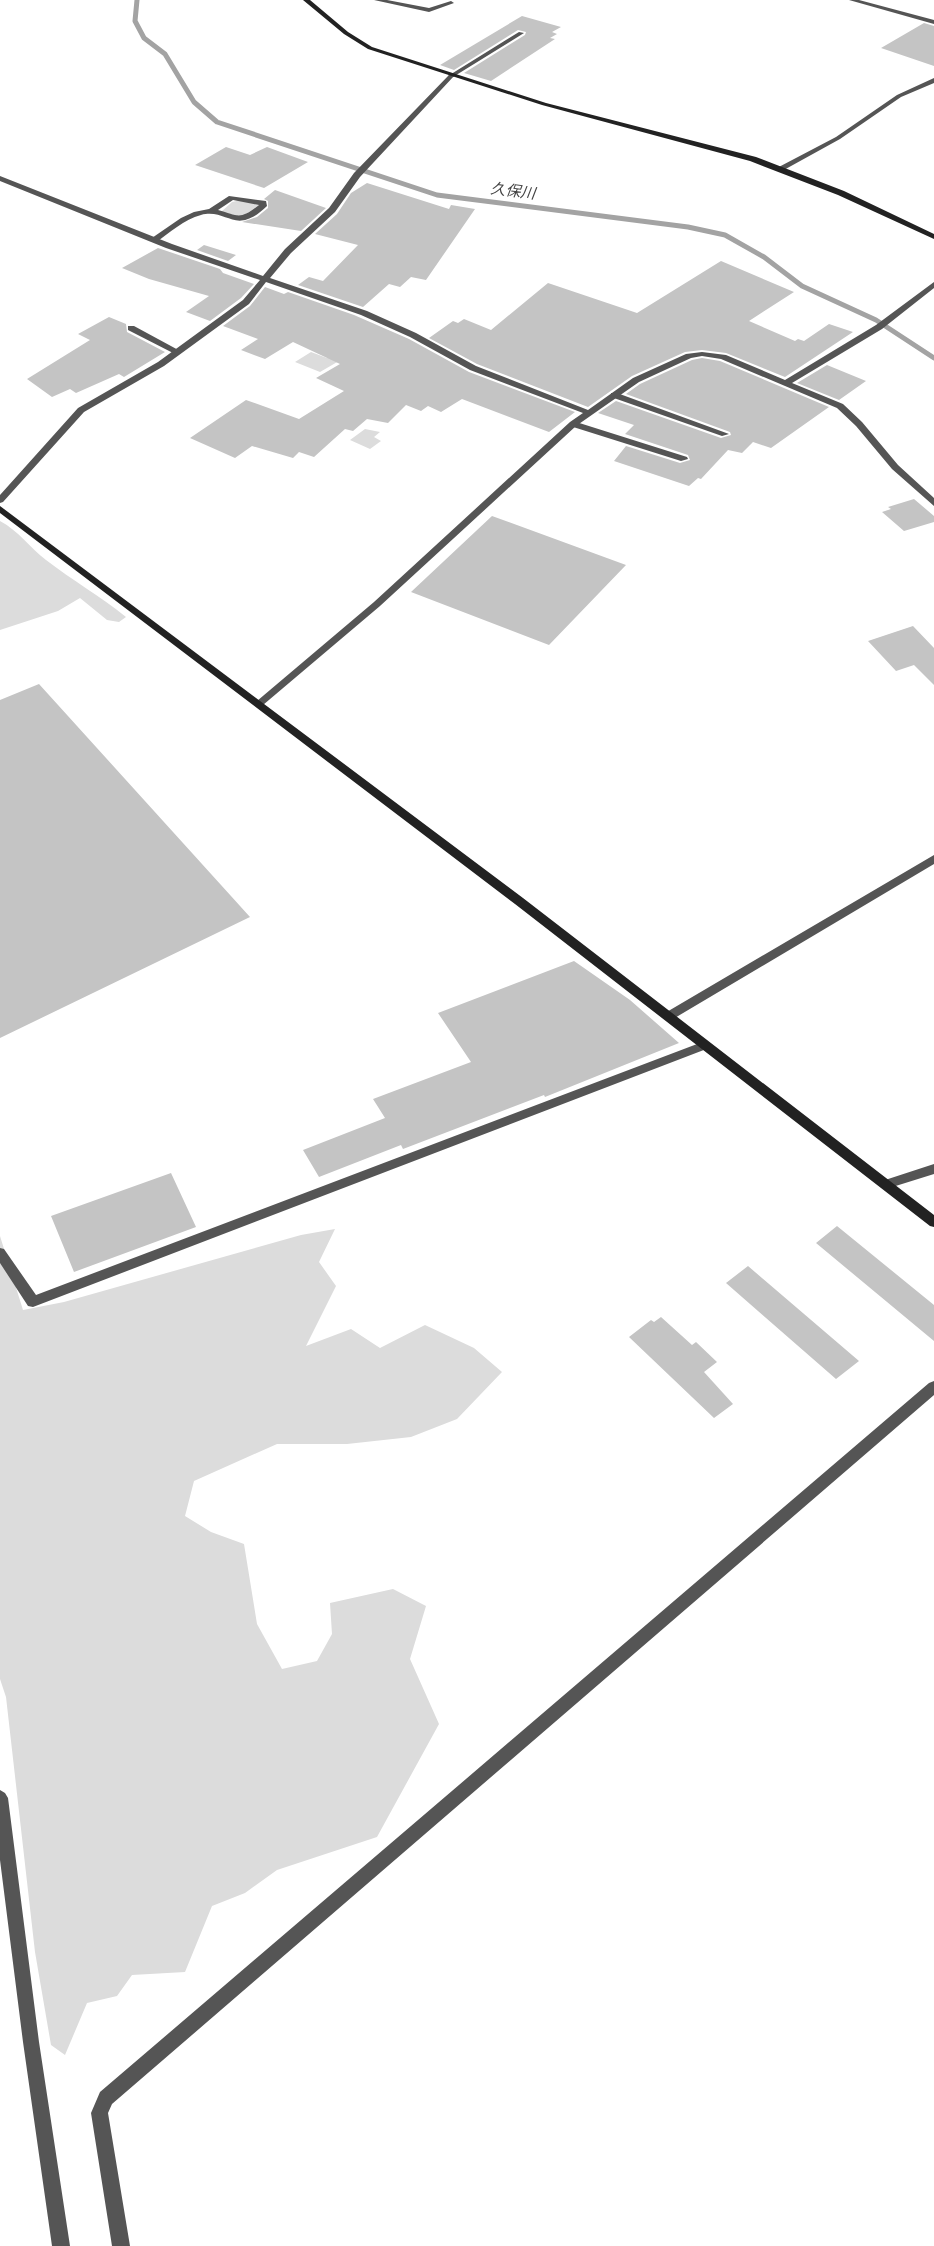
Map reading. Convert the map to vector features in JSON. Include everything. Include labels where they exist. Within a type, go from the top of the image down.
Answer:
[{"type":"street","points":[[306,0],[346,33],[370,48],[451,76],[603,122],[732,152],[841,193],[934,237]]},
{"type":"street","points":[[377,0],[429,10],[451,3]]},
{"type":"street","points":[[852,0],[934,22]]},
{"type":"street","points":[[0,500],[81,410],[178,352],[246,302],[288,251],[332,210],[357,175],[451,76],[521,33]]},
{"type":"street","points":[[779,169],[837,138],[899,96],[934,80]]},
{"type":"street","points":[[0,178],[153,240],[364,313],[413,335],[473,368],[587,412]]},
{"type":"street","points":[[153,240],[198,213],[210,212],[238,220],[251,215],[263,206],[263,203],[232,198],[210,212]]},
{"type":"street","points":[[787,382],[879,327],[934,284]]},
{"type":"street","points":[[131,328],[178,352]]},
{"type":"street","points":[[260,704],[377,604],[587,412],[636,380],[689,356],[702,354],[723,357],[829,400],[848,413],[895,467],[934,503]]},
{"type":"street","points":[[614,394],[725,434]]},
{"type":"street","points":[[573,424],[684,459]]},
{"type":"street","points":[[0,508],[669,1016],[934,1222]]},
{"type":"street","points":[[669,1016],[934,860]]},
{"type":"street","points":[[0,1253],[33,1302],[705,1045]]},
{"type":"street","points":[[886,1184],[934,1169]]},
{"type":"street","points":[[121,2246],[99,2114],[106,2098],[934,1388]]},
{"type":"street","points":[[0,1798],[31,2042],[61,2246]]},
{"type":"shaded area","points":[[241,200],[259,205],[242,217],[221,212],[232,202]]},
{"type":"shaded area","points":[[311,352],[339,361],[320,372],[295,362]]},
{"type":"shaded area","points":[[365,429],[380,432],[374,437],[381,441],[370,449],[350,440]]},
{"type":"shaded area","points":[[0,521],[46,560],[126,617],[119,622],[107,620],[80,598],[58,611],[0,630]]},
{"type":"shaded area","points":[[335,1229],[319,1262],[336,1286],[306,1346],[351,1329],[380,1348],[425,1325],[474,1348],[502,1372],[457,1419],[411,1437],[347,1444],[277,1444],[194,1481],[185,1516],[211,1532],[244,1544],[257,1624],[282,1669],[317,1661],[332,1634],[330,1603],[393,1589],[426,1606],[410,1659],[439,1724],[377,1837],[277,1870],[245,1893],[212,1906],[185,1972],[132,1975],[117,1996],[87,2003],[65,2055],[51,2045],[35,1952],[6,1697],[0,1679],[0,1236],[23,1310],[64,1302],[301,1235]]},
{"type":"building","points":[[522,16],[561,27],[552,32],[557,34],[550,38],[555,39],[491,81],[464,73],[525,35],[526,32],[518,30],[454,70],[440,65]]},
{"type":"building","points":[[924,23],[934,26],[934,66],[881,48]]},
{"type":"building","points":[[226,147],[250,155],[267,147],[308,162],[264,188],[195,165]]},
{"type":"building","points":[[367,183],[449,209],[451,205],[475,209],[426,280],[411,277],[400,287],[389,284],[363,307],[298,285],[309,277],[323,281],[358,245],[315,234],[337,214],[351,193]]},
{"type":"building","points":[[275,190],[326,208],[301,231],[242,222],[257,217],[268,208],[268,201],[264,199]]},
{"type":"building","points":[[204,245],[236,255],[228,261],[197,250]]},
{"type":"building","points":[[158,248],[220,269],[223,273],[254,284],[241,298],[210,321],[186,312],[209,296],[149,279],[122,268]]},
{"type":"building","points":[[721,261],[794,292],[749,321],[795,341],[798,339],[804,341],[829,324],[853,332],[785,377],[726,353],[702,350],[685,352],[632,376],[588,407],[477,364],[429,338],[453,321],[458,323],[464,319],[491,330],[548,283],[637,313]]},
{"type":"building","points":[[265,287],[284,294],[288,292],[354,315],[409,339],[469,372],[575,412],[549,432],[462,399],[441,412],[428,406],[421,411],[406,405],[388,423],[367,419],[353,431],[345,429],[314,457],[299,452],[293,458],[252,446],[235,458],[190,438],[246,400],[299,419],[344,391],[316,378],[340,364],[293,342],[265,359],[241,350],[258,339],[223,326],[250,306]]},
{"type":"building","points":[[109,317],[126,324],[127,332],[165,352],[124,377],[119,374],[76,393],[70,389],[52,397],[27,379],[90,340],[78,334]]},
{"type":"building","points":[[702,358],[720,361],[829,407],[771,448],[753,442],[742,453],[728,450],[701,479],[698,478],[689,486],[614,461],[626,446],[680,463],[690,460],[688,455],[625,434],[634,425],[598,413],[616,401],[721,438],[731,435],[730,432],[626,394],[640,384],[692,360]]},
{"type":"building","points":[[827,365],[866,381],[839,400],[797,383]]},
{"type":"building","points":[[914,499],[934,516],[934,522],[904,531],[882,512],[891,509],[888,507]]},
{"type":"building","points":[[492,516],[626,565],[549,645],[411,592]]},
{"type":"building","points":[[913,626],[934,648],[934,685],[914,665],[896,671],[868,641]]},
{"type":"building","points":[[39,684],[250,917],[0,1038],[0,700]]},
{"type":"building","points":[[574,961],[630,1000],[679,1043],[545,1097],[544,1095],[403,1149],[401,1145],[319,1177],[303,1150],[385,1118],[373,1099],[471,1062],[438,1013]]},
{"type":"building","points":[[171,1173],[196,1227],[74,1272],[51,1216]]},
{"type":"building","points":[[837,1226],[934,1305],[934,1341],[816,1243]]},
{"type":"building","points":[[748,1266],[859,1361],[836,1379],[726,1283]]},
{"type":"building","points":[[661,1317],[692,1345],[696,1342],[717,1362],[704,1372],[733,1404],[714,1418],[629,1337],[651,1320],[654,1322]]},
{"type":"waterway","name":"久保川","points":[[137,0],[135,21],[144,38],[165,54],[194,102],[217,122],[437,195],[688,227],[725,235],[764,257],[802,286],[876,320],[934,358]]}]
